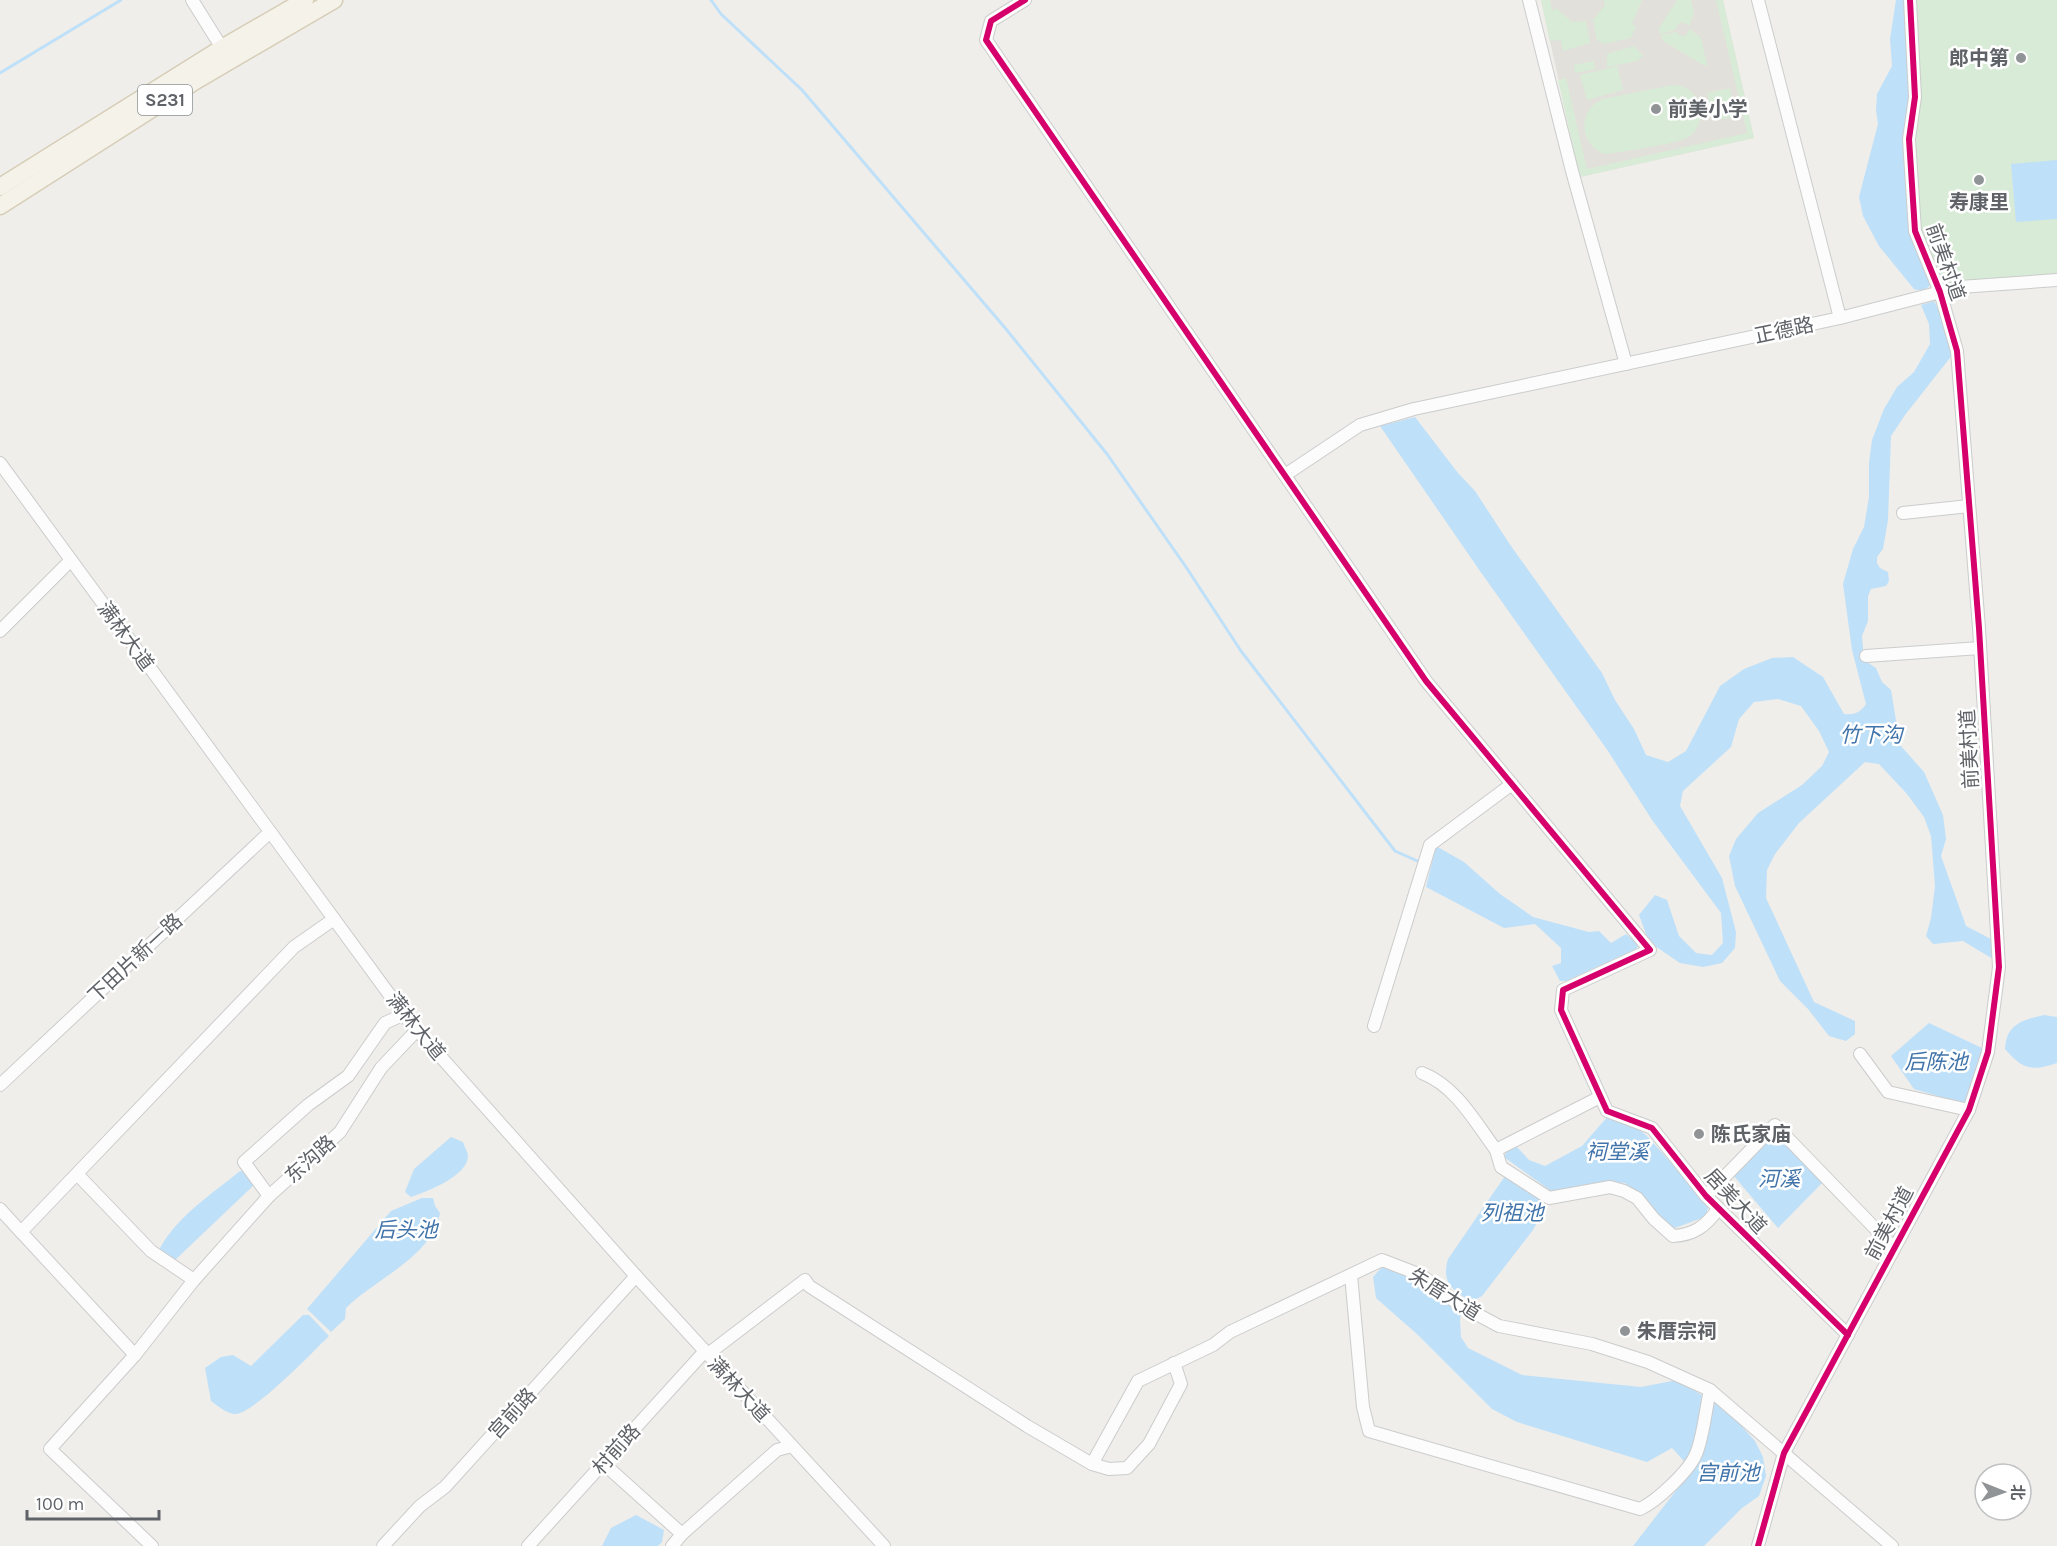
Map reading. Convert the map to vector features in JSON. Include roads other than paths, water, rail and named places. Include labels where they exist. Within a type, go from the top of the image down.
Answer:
[{"type":"main road","name":"S231","points":[[0,188],[222,48],[305,0]]},
{"type":"main road","name":"S231","points":[[0,206],[197,80],[334,0]]},
{"type":"street","points":[[192,0],[222,48]]},
{"type":"street","points":[[1025,0],[991,21],[986,40],[1426,681],[1650,950],[1563,990],[1561,1010],[1600,1097],[1496,1150]]},
{"type":"street","points":[[1529,0],[1572,171],[1626,364]]},
{"type":"street","points":[[1758,0],[1840,318]]},
{"type":"street","name":"前美村道","points":[[1758,1546],[1784,1454],[1969,1110],[1988,1052],[1999,967],[1980,648],[1957,351],[1940,292],[1915,231],[1909,139],[1915,97],[1911,0]]},
{"type":"street","name":"正德路","points":[[1285,475],[1360,425],[1414,409],[1840,318],[1960,287],[2057,280]]},
{"type":"street","name":"满林大道","points":[[0,463],[417,1030],[636,1276],[884,1546]]},
{"type":"street","points":[[1903,513],[1969,506]]},
{"type":"street","points":[[0,631],[71,560]]},
{"type":"street","points":[[1866,656],[1980,648]]},
{"type":"street","points":[[1374,1026],[1430,845],[1512,784]]},
{"type":"street","name":"下田片新一路","points":[[0,1085],[270,832]]},
{"type":"street","points":[[21,1233],[294,947],[334,919]]},
{"type":"street","points":[[269,1196],[244,1162],[308,1104],[348,1076],[385,1023],[404,1014]]},
{"type":"street","name":"东沟路","points":[[153,1546],[50,1449],[135,1355],[194,1280],[269,1196],[340,1132],[381,1068],[417,1030]]},
{"type":"street","points":[[1860,1054],[1888,1092],[1969,1110]]},
{"type":"street","points":[[1422,1073],[1447,1086],[1496,1150],[1501,1167],[1549,1198],[1610,1187],[1624,1191],[1637,1198],[1654,1219],[1673,1236],[1685,1235],[1700,1228],[1708,1223],[1718,1209]]},
{"type":"street","name":"居美大道","points":[[1600,1097],[1607,1111],[1652,1128],[1718,1209],[1848,1335]]},
{"type":"street","points":[[1706,1196],[1776,1125],[1894,1248]]},
{"type":"street","points":[[77,1174],[151,1251],[194,1280]]},
{"type":"street","points":[[0,1209],[135,1355]]},
{"type":"street","name":"朱厝大道","points":[[1092,1464],[1138,1381],[1213,1345],[1230,1332],[1382,1260],[1421,1275],[1458,1304],[1499,1326],[1592,1344],[1648,1362],[1710,1390],[1892,1546]]},
{"type":"street","points":[[1351,1275],[1363,1407],[1369,1431],[1640,1509],[1652,1503],[1671,1486],[1696,1455],[1710,1390]]},
{"type":"street","name":"宫前路","points":[[383,1546],[420,1506],[445,1487],[636,1276]]},
{"type":"street","name":"村前路","points":[[528,1546],[706,1353],[805,1280],[809,1286],[1027,1426],[1092,1464]]},
{"type":"street","points":[[1092,1464],[1109,1469],[1127,1468],[1149,1444],[1181,1384],[1171,1364]]},
{"type":"street","points":[[672,1546],[682,1534],[777,1450],[792,1446]]},
{"type":"street","points":[[603,1463],[682,1534]]},
{"type":"water","points":[[1896,0],[1907,0],[1912,102],[1905,121],[1905,143],[1910,232],[1930,285],[1920,290],[1914,289],[1879,246],[1863,216],[1859,197],[1878,124],[1877,94],[1892,66],[1890,39]]},
{"type":"water","points":[[2057,160],[2057,219],[2016,222],[2011,164]]},
{"type":"water","name":"竹下沟","points":[[1934,301],[1941,315],[1953,354],[1891,436],[1888,520],[1883,549],[1877,557],[1880,568],[1888,572],[1889,581],[1886,586],[1871,589],[1868,596],[1868,621],[1862,636],[1864,660],[1876,668],[1882,682],[1891,690],[1900,745],[1924,772],[1943,815],[1946,839],[1941,856],[1966,926],[1991,939],[1993,959],[1963,941],[1933,944],[1926,936],[1935,886],[1931,836],[1924,817],[1907,794],[1879,764],[1865,762],[1799,823],[1775,854],[1767,870],[1766,898],[1814,1002],[1855,1021],[1855,1034],[1846,1041],[1829,1036],[1808,1009],[1780,981],[1735,886],[1729,856],[1736,839],[1758,813],[1802,785],[1822,766],[1829,752],[1819,731],[1801,706],[1778,699],[1754,702],[1739,719],[1731,747],[1683,791],[1680,806],[1722,878],[1736,932],[1735,948],[1722,963],[1703,967],[1680,963],[1649,942],[1639,915],[1655,895],[1667,900],[1679,936],[1696,953],[1712,955],[1723,943],[1721,913],[1652,820],[1608,751],[1380,426],[1415,417],[1458,473],[1475,491],[1511,546],[1602,673],[1646,755],[1668,762],[1686,751],[1720,686],[1744,669],[1772,658],[1793,657],[1823,677],[1844,714],[1856,713],[1866,704],[1852,650],[1843,584],[1853,549],[1864,527],[1869,497],[1872,440],[1884,409],[1897,387],[1914,372],[1930,344],[1929,324],[1921,305]]},
{"type":"water","points":[[1436,846],[1464,862],[1500,894],[1533,917],[1589,932],[1599,931],[1611,943],[1626,934],[1639,945],[1636,949],[1566,981],[1560,981],[1552,966],[1561,963],[1561,948],[1535,924],[1504,928],[1426,887]]},
{"type":"water","points":[[2044,1015],[2057,1017],[2057,1063],[2034,1068],[2022,1065],[2005,1049],[2008,1034],[2022,1021]]},
{"type":"water","name":"后陈池","points":[[1929,1023],[1984,1049],[1965,1104],[1914,1089],[1891,1056]]},
{"type":"water","name":"祠堂溪","points":[[1609,1115],[1636,1127],[1647,1136],[1709,1205],[1705,1217],[1672,1229],[1625,1183],[1607,1182],[1551,1191],[1504,1157],[1507,1151],[1517,1147],[1529,1160],[1545,1166],[1582,1146]]},
{"type":"water","name":"河溪","points":[[1776,1130],[1824,1181],[1778,1228],[1733,1175]]},
{"type":"water","points":[[451,1137],[463,1142],[468,1154],[466,1163],[461,1170],[445,1182],[411,1197],[405,1192],[414,1169]]},
{"type":"water","points":[[240,1171],[246,1172],[254,1185],[174,1261],[159,1250],[166,1238],[185,1217]]},
{"type":"water","name":"列祖池","points":[[1505,1176],[1541,1199],[1544,1210],[1533,1230],[1482,1296],[1471,1302],[1454,1289],[1447,1280],[1448,1259]]},
{"type":"water","name":"后头池","points":[[422,1198],[433,1198],[440,1213],[435,1229],[414,1255],[346,1308],[345,1319],[331,1332],[307,1309],[391,1211]]},
{"type":"water","name":"宫前池","points":[[1382,1267],[1419,1278],[1461,1312],[1461,1337],[1468,1348],[1522,1375],[1641,1387],[1677,1380],[1728,1411],[1755,1441],[1763,1457],[1766,1476],[1759,1496],[1742,1508],[1704,1546],[1633,1546],[1692,1470],[1672,1448],[1647,1462],[1517,1422],[1492,1409],[1418,1335],[1376,1298],[1373,1277]]},
{"type":"water","points":[[303,1315],[309,1315],[329,1336],[284,1380],[256,1404],[236,1414],[226,1411],[211,1401],[205,1368],[221,1357],[233,1355],[251,1366]]},
{"type":"water","points":[[636,1515],[664,1530],[662,1542],[658,1546],[602,1546],[611,1528]]},
{"type":"waterway","points":[[0,73],[121,0]]},
{"type":"waterway","points":[[711,0],[721,14],[802,90],[1006,329],[1107,454],[1241,651],[1395,851],[1422,863]]},
{"type":"place","name":"郎中第","points":[[2021,58]]},
{"type":"place","name":"前美小学","points":[[1656,109]]},
{"type":"place","name":"寿康里","points":[[1979,180]]},
{"type":"place","name":"陈氏家庙","points":[[1699,1134]]},
{"type":"place","name":"朱厝宗祠","points":[[1625,1331]]}]
